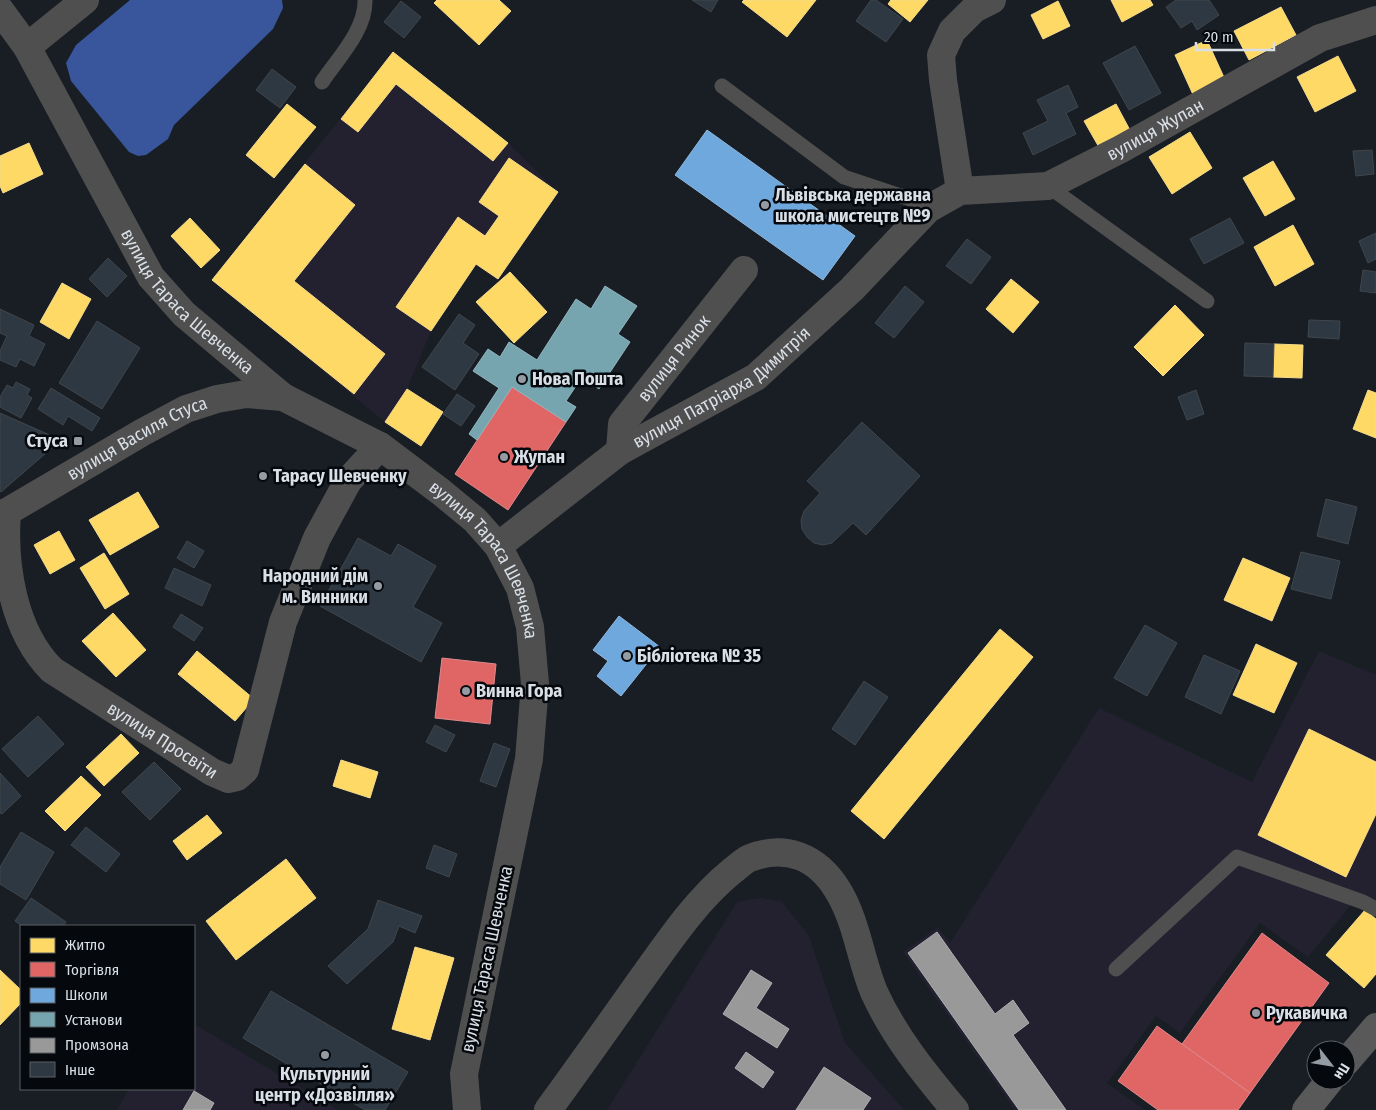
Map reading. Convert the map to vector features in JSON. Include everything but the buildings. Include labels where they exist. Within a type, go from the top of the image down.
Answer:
[{"type":"main road","points":[[1356,1050],[1376,1027]]},
{"type":"main road","points":[[1306,1110],[1322,1090]]},
{"type":"street","points":[[27,47],[85,0]]},
{"type":"street","points":[[960,190],[943,80],[941,55],[952,31],[974,9],[992,0]]},
{"type":"street","name":"вулиця Тараса Шевченка","points":[[0,10],[27,47],[151,277],[184,314],[283,397],[380,446],[474,520],[498,546],[522,596],[530,627],[535,684],[529,759],[464,1074],[467,1110]]},
{"type":"street","name":"вулиця Жупан","points":[[928,209],[960,190],[1048,186],[1130,144],[1320,38],[1376,20]]},
{"type":"street","name":"вулиця Патріарха Димитрія","points":[[498,546],[620,451],[756,377],[852,289],[928,209]]},
{"type":"street","name":"вулиця Ринок","points":[[620,451],[622,424],[744,270]]},
{"type":"street","name":"вулиця Василя Стуса","points":[[3,514],[135,436],[186,410],[218,399],[246,394],[283,397]]},
{"type":"street","name":"вулиця Просвіти","points":[[3,514],[16,611],[38,657],[52,670],[148,733],[212,772],[228,779],[237,777],[245,770],[283,622],[317,538],[348,481],[380,446]]},
{"type":"street","points":[[548,1110],[690,912],[720,881],[748,858],[775,850],[798,854],[819,868],[836,887],[849,911],[874,990],[889,1023],[914,1060],[954,1110]]},
{"type":"lane","points":[[322,82],[354,36],[366,14],[365,0]]},
{"type":"lane","points":[[722,86],[844,177],[916,201],[928,209]]},
{"type":"lane","points":[[1048,186],[1208,300]]},
{"type":"lane","points":[[1116,969],[1237,857],[1363,902],[1376,909]]},
{"type":"shaded area","points":[[393,52],[508,143],[558,192],[498,279],[476,265],[431,331],[407,389],[385,422],[212,280]]},
{"type":"shaded area","points":[[1319,651],[1376,675],[1376,900],[1360,894],[1308,957],[1260,923],[1180,1033],[1156,1016],[1107,1083],[1145,1110],[1015,1110],[903,952],[938,927],[950,943],[1099,708],[1252,782]]},
{"type":"shaded area","points":[[761,898],[782,902],[809,936],[845,1043],[904,1110],[607,1110],[737,902]]},
{"type":"shaded area","points":[[195,1025],[338,1110],[117,1110],[128,1090],[195,1090]]},
{"type":"water","points":[[130,0],[282,0],[283,8],[273,29],[174,125],[168,139],[146,155],[138,156],[129,152],[71,81],[66,63],[76,45]]},
{"type":"place","name":"Львівська державна школа мистецтв №9","points":[[765,205]]},
{"type":"place","name":"Нова Пошта","points":[[522,379]]},
{"type":"place","name":"Стуса","points":[[78,441]]},
{"type":"place","name":"Жупан","points":[[504,457]]},
{"type":"place","name":"Тарасу Шевченку","points":[[263,476]]},
{"type":"place","name":"Народний дім м. Винники","points":[[378,586]]},
{"type":"place","name":"Бібліотека № 35","points":[[627,656]]},
{"type":"place","name":"Винна Гора","points":[[466,691]]},
{"type":"place","name":"Рукавичка","points":[[1256,1013]]},
{"type":"place","name":"Культурний центр «Дозвілля»","points":[[325,1055]]}]
